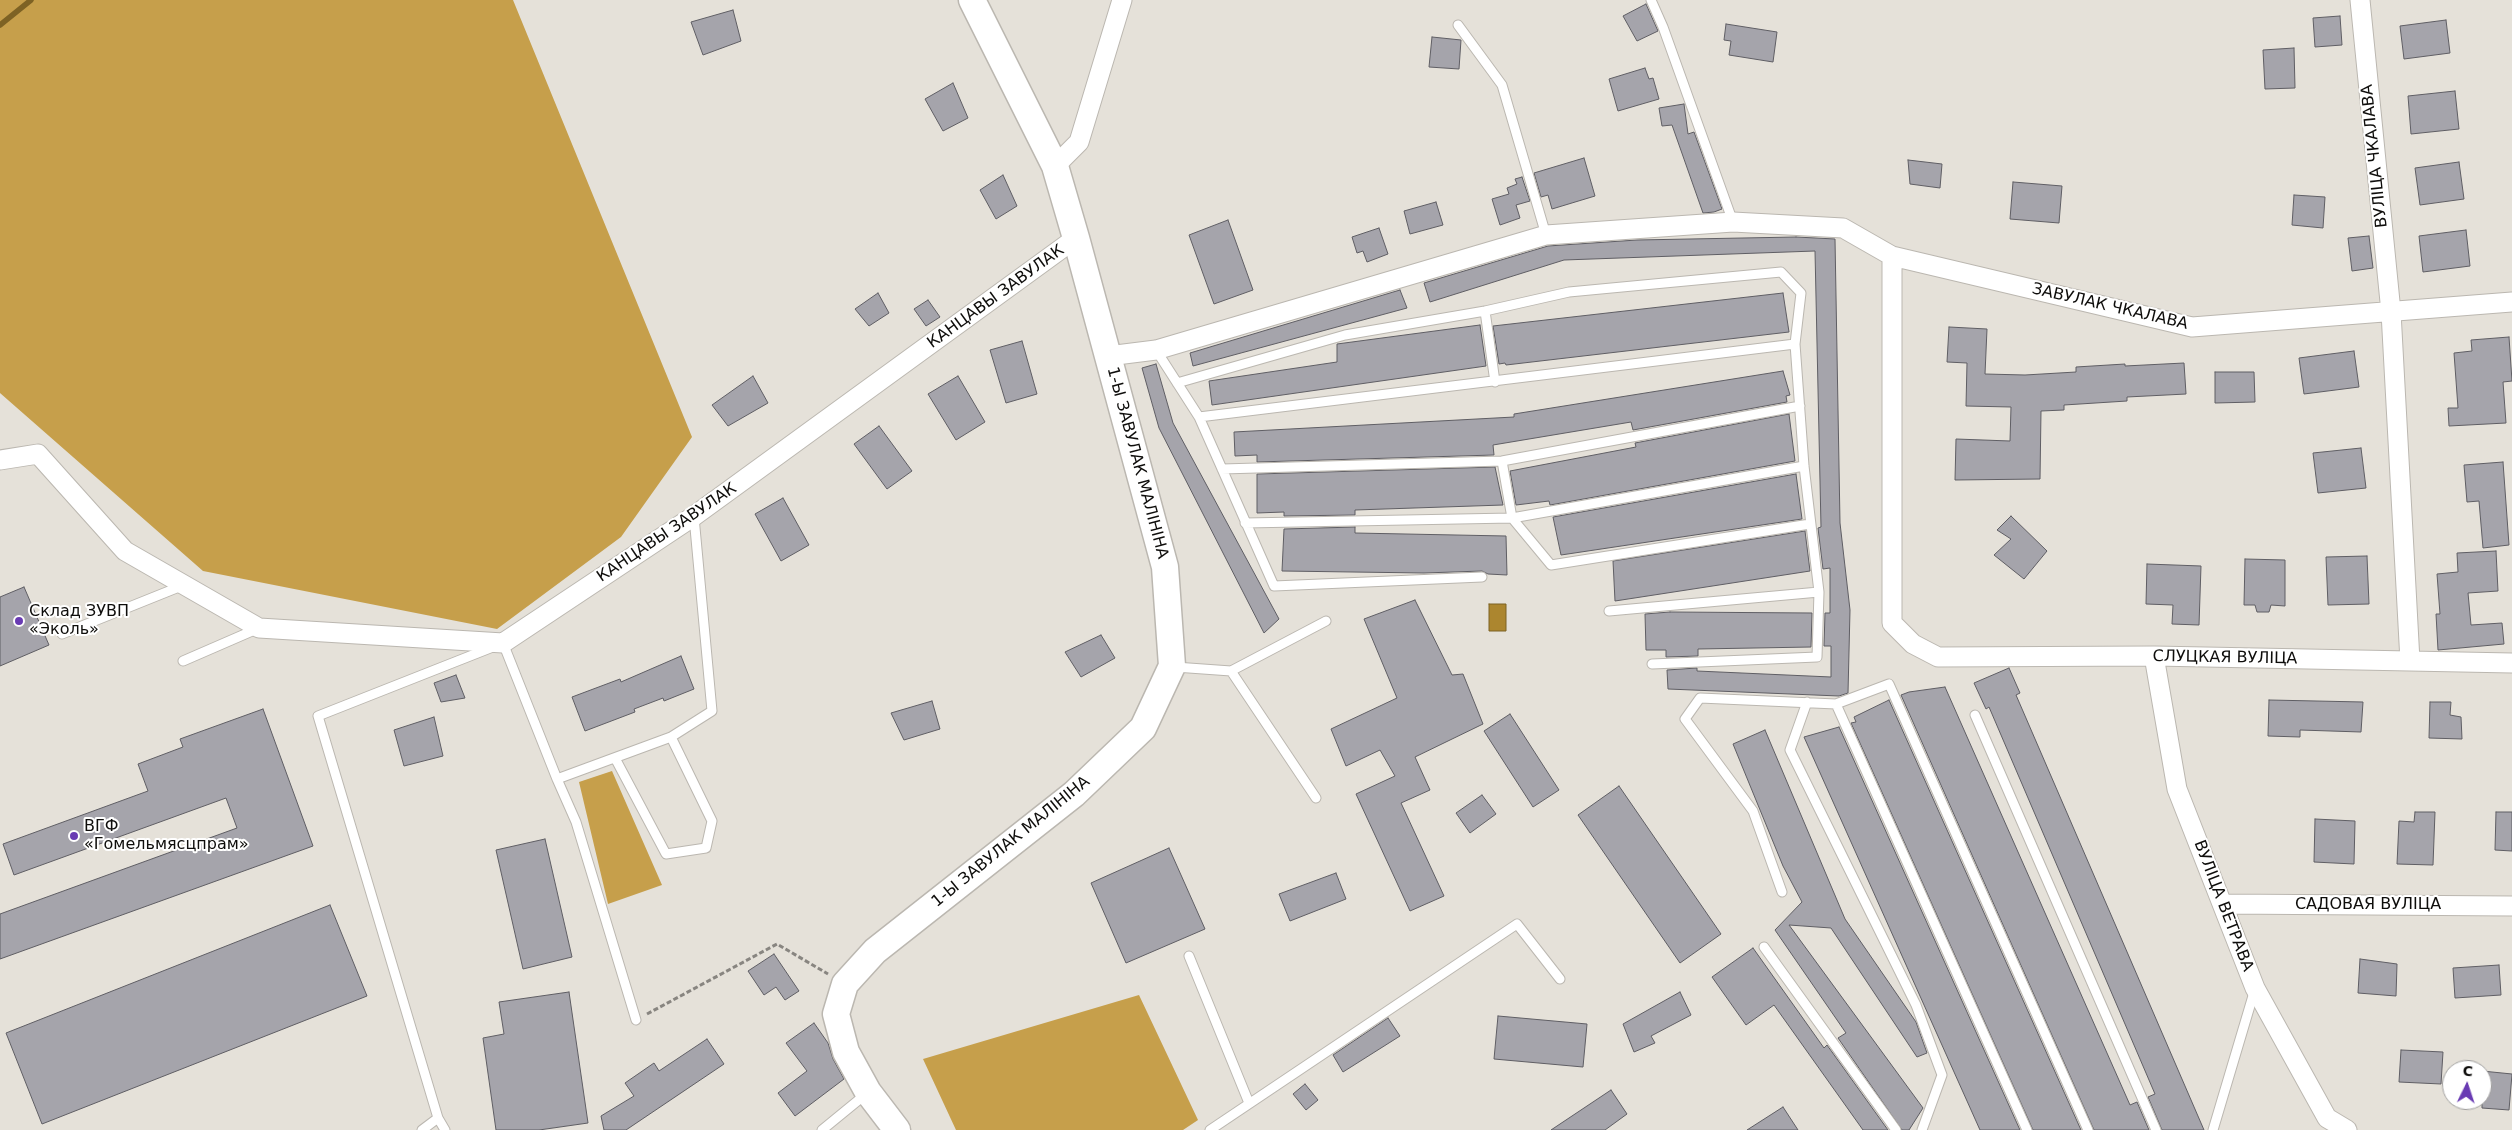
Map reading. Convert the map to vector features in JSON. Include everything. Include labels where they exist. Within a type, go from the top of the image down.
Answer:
[{"type":"street","name":"КАНЦАВЫ ЗАВУЛАК","points":[[503,643],[694,516],[1076,238],[1055,166],[972,0]]},
{"type":"street","points":[[1055,166],[1079,142],[1122,0]]},
{"type":"street","name":"ВУЛІЦА ЧКАЛАВА","points":[[2360,0],[2391,312]]},
{"type":"street","name":"ЗАВУЛАК ЧКАЛАВА","points":[[1108,356],[1156,350],[1546,235],[1733,222],[1843,228],[1892,256],[2192,327],[2512,302]]},
{"type":"street","name":"1-Ы ЗАВУЛАК МАЛІНІНА","points":[[897,1130],[868,1092],[846,1052],[836,1014],[846,984],[875,951],[1074,794],[1143,728],[1172,666],[1165,567],[1076,238]]},
{"type":"street","name":"СЛУЦКАЯ ВУЛІЦА","points":[[1892,256],[1892,623],[1913,644],[1938,657],[2154,656],[2512,663]]},
{"type":"street","points":[[2391,312],[2410,661]]},
{"type":"street","points":[[0,460],[38,454],[125,551],[259,628],[503,643]]},
{"type":"street","name":"ВУЛІЦА ВЕТРАВА","points":[[2154,656],[2177,789],[2224,904],[2255,988],[2327,1118],[2347,1130]]},
{"type":"street","name":"САДОВАЯ ВУЛІЦА","points":[[2224,904],[2512,906]]},
{"type":"lane","points":[[1651,0],[1663,27],[1733,222]]},
{"type":"lane","points":[[1458,25],[1502,85],[1546,235]]},
{"type":"lane","points":[[1177,383],[1345,335],[1485,311],[1569,292],[1781,272],[1801,293],[1795,344],[1804,466],[1819,592],[1817,657],[1652,664]]},
{"type":"lane","points":[[1485,311],[1495,382]]},
{"type":"lane","points":[[1199,417],[1795,344]]},
{"type":"lane","points":[[1156,350],[1199,417],[1274,586],[1482,577]]},
{"type":"lane","points":[[1222,470],[1502,460],[1800,406]]},
{"type":"lane","points":[[1502,460],[1512,518],[1551,565],[1810,524]]},
{"type":"lane","points":[[1245,523],[1512,518],[1804,466]]},
{"type":"lane","points":[[557,779],[671,737],[712,711],[694,516]]},
{"type":"lane","points":[[62,634],[184,585]]},
{"type":"lane","points":[[1609,611],[1819,592]]},
{"type":"lane","points":[[1172,666],[1231,671],[1326,621]]},
{"type":"lane","points":[[183,661],[259,628]]},
{"type":"lane","points":[[445,1130],[438,1118],[318,716],[503,643],[576,822],[636,1020]]},
{"type":"lane","points":[[1231,671],[1316,798]]},
{"type":"lane","points":[[1782,892],[1753,811],[1685,719],[1700,698],[1836,704],[1889,684],[2088,1130]]},
{"type":"lane","points":[[1807,702],[1790,750],[1916,1006],[1942,1075],[1922,1130]]},
{"type":"lane","points":[[1836,704],[2027,1130]]},
{"type":"lane","points":[[1976,715],[2156,1130]]},
{"type":"lane","points":[[615,758],[666,854],[706,848],[712,821],[671,737]]},
{"type":"lane","points":[[1210,1130],[1517,924],[1560,979]]},
{"type":"lane","points":[[1764,947],[1896,1130]]},
{"type":"lane","points":[[1189,956],[1249,1103]]},
{"type":"lane","points":[[2213,1130],[2255,988]]},
{"type":"lane","points":[[822,1130],[868,1092]]},
{"type":"lane","points":[[422,1130],[438,1118]]},
{"type":"path","points":[[636,1020],[777,944],[846,984]]},
{"type":"shaded area","points":[[0,0],[513,0],[692,437],[621,537],[497,629],[203,571],[0,393]]},
{"type":"shaded area","points":[[1489,604],[1506,604],[1506,631],[1489,631]]},
{"type":"shaded area","points":[[612,771],[662,885],[608,904],[579,782]]},
{"type":"shaded area","points":[[1139,995],[1198,1120],[1183,1130],[956,1130],[923,1059]]},
{"type":"building","points":[[1646,4],[1658,31],[1637,41],[1623,16]]},
{"type":"building","points":[[733,10],[741,41],[703,55],[691,22]]},
{"type":"building","points":[[2340,16],[2342,45],[2315,47],[2313,18]]},
{"type":"building","points":[[2446,20],[2450,53],[2404,59],[2400,26]]},
{"type":"building","points":[[1726,24],[1777,32],[1773,62],[1729,55],[1731,41],[1724,40]]},
{"type":"building","points":[[1432,37],[1461,40],[1459,69],[1429,67]]},
{"type":"building","points":[[2294,48],[2295,88],[2265,89],[2263,50]]},
{"type":"building","points":[[1645,68],[1649,79],[1653,78],[1659,99],[1618,111],[1609,79]]},
{"type":"building","points":[[953,83],[968,118],[943,131],[925,99]]},
{"type":"building","points":[[2455,91],[2459,129],[2411,134],[2408,96]]},
{"type":"building","points":[[1684,104],[1688,134],[1694,132],[1722,209],[1714,212],[1703,213],[1672,125],[1662,126],[1659,108]]},
{"type":"building","points":[[1584,158],[1595,196],[1552,209],[1548,195],[1541,197],[1534,173]]},
{"type":"building","points":[[1908,160],[1942,164],[1940,188],[1910,184]]},
{"type":"building","points":[[2459,162],[2464,199],[2420,205],[2415,168]]},
{"type":"building","points":[[1003,175],[1017,206],[996,219],[980,190]]},
{"type":"building","points":[[1522,177],[1530,201],[1516,205],[1520,218],[1500,225],[1492,199],[1509,194],[1507,188],[1517,184],[1515,179]]},
{"type":"building","points":[[2013,182],[2062,186],[2059,223],[2010,219]]},
{"type":"building","points":[[2294,195],[2325,197],[2323,228],[2292,225]]},
{"type":"building","points":[[1436,202],[1443,225],[1410,234],[1404,211]]},
{"type":"building","points":[[1228,220],[1253,290],[1214,304],[1189,235]]},
{"type":"building","points":[[1379,228],[1388,254],[1367,262],[1363,251],[1357,253],[1352,237]]},
{"type":"building","points":[[2466,230],[2470,266],[2423,272],[2419,236]]},
{"type":"building","points":[[2369,236],[2373,268],[2352,271],[2348,238]]},
{"type":"building","points":[[1796,237],[1835,239],[1840,523],[1850,610],[1848,693],[1839,696],[1668,689],[1667,670],[1697,668],[1697,671],[1831,677],[1831,646],[1824,646],[1825,613],[1830,613],[1830,568],[1823,569],[1818,528],[1821,527],[1815,251],[1564,260],[1430,302],[1424,283],[1548,246],[1637,240]]},
{"type":"building","points":[[1400,290],[1407,308],[1193,366],[1190,353]]},
{"type":"building","points":[[878,293],[889,313],[869,326],[855,309]]},
{"type":"building","points":[[1783,293],[1789,332],[1506,365],[1505,363],[1499,364],[1493,326]]},
{"type":"building","points":[[928,300],[940,317],[926,326],[914,309]]},
{"type":"building","points":[[1480,325],[1486,366],[1212,405],[1209,381],[1337,362],[1337,344]]},
{"type":"building","points":[[1949,327],[1987,329],[1985,374],[2025,375],[2076,372],[2076,367],[2184,363],[2186,394],[2127,397],[2127,401],[2064,405],[2064,410],[2041,411],[2040,479],[1955,480],[1956,439],[2010,441],[2011,407],[1966,406],[1967,363],[1947,362]]},
{"type":"building","points":[[2509,337],[2512,381],[2503,382],[2506,423],[2449,426],[2448,408],[2458,408],[2454,353],[2472,351],[2471,340]]},
{"type":"building","points":[[1022,341],[1037,394],[1006,403],[990,350]]},
{"type":"building","points":[[2354,351],[2359,387],[2304,394],[2299,358]]},
{"type":"building","points":[[1156,364],[1173,423],[1279,619],[1264,633],[1159,428],[1142,368]]},
{"type":"building","points":[[1783,371],[1790,395],[1786,396],[1787,402],[1633,430],[1631,422],[1493,445],[1494,455],[1257,462],[1257,455],[1235,456],[1234,432],[1514,417],[1514,414]]},
{"type":"building","points":[[2215,372],[2254,372],[2255,402],[2215,403]]},
{"type":"building","points":[[753,376],[768,403],[728,426],[712,405]]},
{"type":"building","points":[[958,376],[985,422],[956,440],[928,394]]},
{"type":"building","points":[[1789,414],[1795,461],[1550,505],[1549,501],[1516,505],[1510,471],[1636,447],[1635,443]]},
{"type":"building","points":[[879,426],[912,471],[887,489],[854,444]]},
{"type":"building","points":[[2361,448],[2366,488],[2318,493],[2313,453]]},
{"type":"building","points":[[2503,462],[2509,545],[2483,548],[2479,501],[2467,502],[2464,465]]},
{"type":"building","points":[[1495,467],[1503,505],[1355,510],[1355,515],[1284,516],[1284,512],[1257,513],[1257,474]]},
{"type":"building","points":[[1796,474],[1802,519],[1561,555],[1553,517]]},
{"type":"building","points":[[783,498],[809,545],[781,561],[755,514]]},
{"type":"building","points":[[2011,516],[2047,551],[2024,579],[1994,555],[2011,539],[1997,530]]},
{"type":"building","points":[[1355,527],[1355,533],[1506,536],[1507,575],[1488,574],[1482,571],[1424,573],[1282,571],[1284,529]]},
{"type":"building","points":[[1805,531],[1810,571],[1615,601],[1613,561]]},
{"type":"building","points":[[2496,551],[2498,591],[2468,593],[2471,625],[2502,623],[2504,644],[2438,650],[2436,614],[2440,614],[2437,574],[2458,572],[2457,553]]},
{"type":"building","points":[[2367,556],[2369,604],[2328,605],[2326,557]]},
{"type":"building","points":[[2245,559],[2285,560],[2285,606],[2271,605],[2269,612],[2257,612],[2255,605],[2244,605]]},
{"type":"building","points":[[2147,564],[2201,566],[2199,625],[2172,624],[2173,605],[2146,604]]},
{"type":"building","name":"Склад ЗУВП «Эколь»","points":[[24,587],[49,645],[0,666],[0,597]]},
{"type":"building","points":[[1415,600],[1452,675],[1463,674],[1483,724],[1415,757],[1430,790],[1401,803],[1444,896],[1410,911],[1356,794],[1395,776],[1380,750],[1346,766],[1331,729],[1397,698],[1364,619]]},
{"type":"building","points":[[1670,612],[1812,613],[1811,647],[1698,649],[1698,656],[1666,657],[1666,650],[1646,650],[1645,614]]},
{"type":"building","points":[[1101,635],[1115,658],[1081,677],[1065,652]]},
{"type":"building","points":[[681,656],[694,689],[664,701],[663,698],[634,709],[635,712],[585,731],[572,697],[620,679],[621,682]]},
{"type":"building","points":[[2009,668],[2020,693],[2016,695],[2204,1130],[2162,1130],[2148,1097],[2155,1094],[1989,707],[1986,709],[1974,683]]},
{"type":"building","points":[[456,675],[465,698],[441,702],[434,683]]},
{"type":"building","points":[[1945,687],[2130,1105],[2137,1102],[2149,1130],[2094,1130],[1901,695],[1909,692]]},
{"type":"building","points":[[1889,700],[2081,1130],[2033,1130],[1851,723],[1856,722],[1854,717]]},
{"type":"building","points":[[2269,700],[2363,702],[2361,732],[2300,730],[2300,737],[2268,736]]},
{"type":"building","points":[[932,701],[940,729],[904,740],[891,713]]},
{"type":"building","points":[[2430,702],[2451,702],[2450,715],[2461,717],[2462,739],[2429,738]]},
{"type":"building","name":"ВГФ «Гомельмясцпрам»","points":[[263,709],[313,846],[0,959],[0,914],[237,828],[226,798],[14,875],[3,844],[148,791],[138,764],[183,747],[180,739]]},
{"type":"building","points":[[1510,714],[1559,790],[1533,807],[1484,731]]},
{"type":"building","points":[[434,717],[443,756],[404,766],[394,730]]},
{"type":"building","points":[[1839,727],[2020,1130],[1980,1130],[1804,737]]},
{"type":"building","points":[[1765,730],[1845,919],[1916,1022],[1927,1053],[1917,1057],[1831,928],[1789,925],[1923,1108],[1909,1130],[1902,1130],[1838,1038],[1846,1033],[1775,930],[1802,902],[1783,866],[1733,744]]},
{"type":"building","points":[[1619,786],[1721,934],[1680,963],[1578,815]]},
{"type":"building","points":[[1482,795],[1496,814],[1470,833],[1456,813]]},
{"type":"building","points":[[2415,812],[2435,812],[2433,865],[2397,864],[2399,821],[2414,822]]},
{"type":"building","points":[[2496,812],[2512,812],[2512,851],[2495,850]]},
{"type":"building","points":[[2315,819],[2355,821],[2354,864],[2314,862]]},
{"type":"building","points":[[545,839],[572,957],[523,969],[496,850]]},
{"type":"building","points":[[1169,848],[1205,929],[1126,963],[1091,883]]},
{"type":"building","points":[[1336,873],[1346,899],[1290,921],[1279,894]]},
{"type":"building","points":[[330,905],[367,996],[42,1124],[6,1033]]},
{"type":"building","points":[[1753,948],[1824,1048],[1827,1045],[1888,1130],[1863,1130],[1774,1005],[1746,1025],[1712,977]]},
{"type":"building","points":[[774,954],[799,991],[785,1000],[776,987],[764,995],[748,971]]},
{"type":"building","points":[[2360,959],[2397,964],[2396,996],[2358,993]]},
{"type":"building","points":[[2499,965],[2501,995],[2455,998],[2453,968]]},
{"type":"building","points":[[569,992],[588,1123],[539,1130],[496,1130],[483,1038],[504,1034],[499,1002]]},
{"type":"building","points":[[1680,992],[1691,1015],[1651,1036],[1655,1043],[1634,1052],[1623,1024]]},
{"type":"building","points":[[1498,1016],[1587,1024],[1583,1067],[1494,1059]]},
{"type":"building","points":[[1388,1018],[1400,1036],[1343,1072],[1333,1055]]},
{"type":"building","points":[[814,1023],[828,1043],[833,1059],[844,1079],[795,1116],[778,1093],[807,1071],[786,1043]]},
{"type":"building","points":[[707,1039],[724,1064],[626,1130],[604,1130],[601,1116],[634,1096],[625,1083],[654,1063],[659,1071]]},
{"type":"building","points":[[2401,1050],[2443,1052],[2441,1084],[2399,1082]]},
{"type":"building","points":[[2492,1072],[2512,1074],[2509,1110],[2492,1109]]},
{"type":"building","points":[[1305,1084],[1318,1100],[1306,1110],[1293,1094]]},
{"type":"building","points":[[1611,1090],[1627,1114],[1605,1130],[1551,1130]]},
{"type":"building","points":[[1783,1107],[1798,1130],[1747,1130]]},
{"type":"waterway","points":[[0,25],[31,0]]},
{"type":"place","name":"Склад ЗУВП «Эколь»","points":[[19,621]]},
{"type":"place","name":"ВГФ «Гомельмясцпрам»","points":[[74,836]]}]
